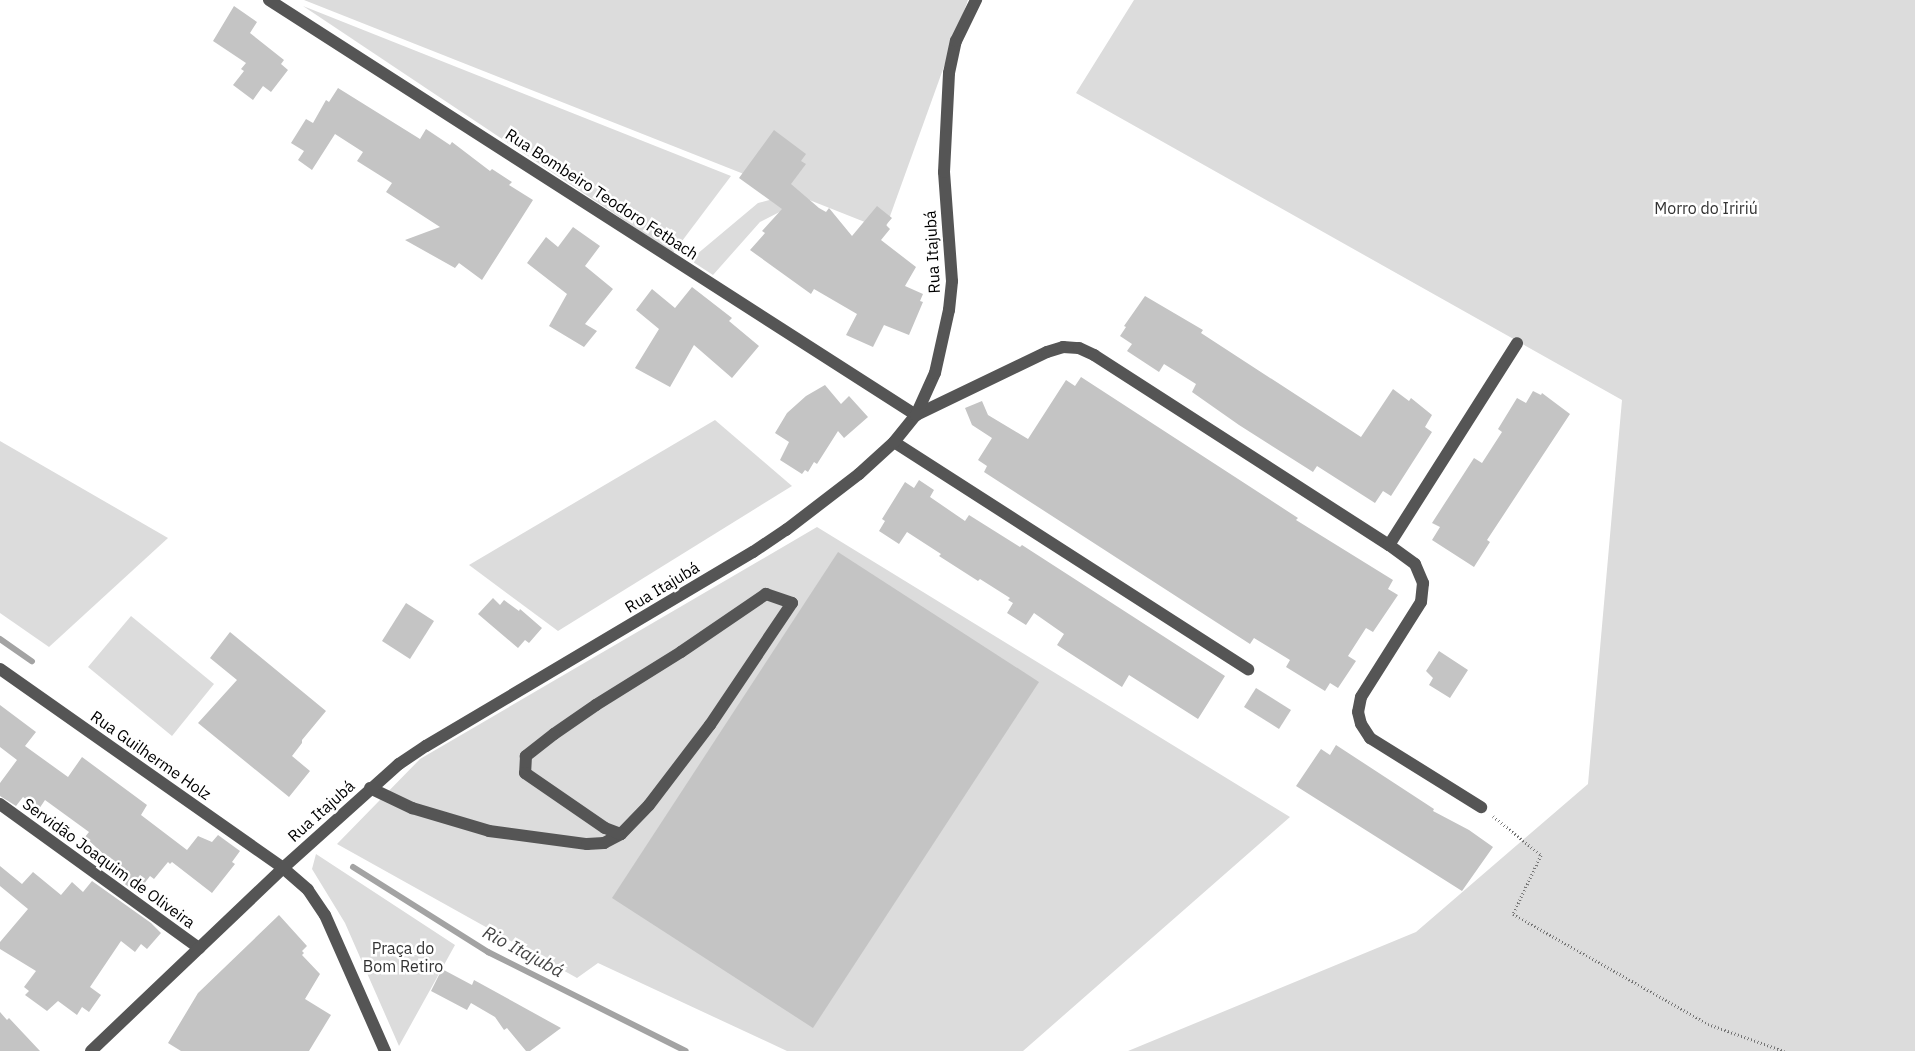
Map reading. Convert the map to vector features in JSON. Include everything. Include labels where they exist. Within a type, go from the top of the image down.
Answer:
[{"type":"street","name":"Rua Bombeiro Teodoro Fetbach","points":[[270,0],[916,415]]},
{"type":"street","name":"Rua Itajubá","points":[[91,1051],[370,788],[426,746],[753,552],[821,504],[859,474],[894,442],[916,415],[935,372],[949,310],[952,281],[944,172],[949,73],[956,41],[976,0]]},
{"type":"street","points":[[1389,546],[1517,343]]},
{"type":"street","points":[[916,415],[1046,352],[1063,347],[1079,348],[1094,355],[1415,564],[1423,583],[1421,602],[1361,697],[1358,712],[1361,724],[1370,738],[1481,807]]},
{"type":"street","points":[[894,442],[1248,669]]},
{"type":"street","points":[[370,788],[412,808],[489,831],[587,844],[604,843],[621,834],[649,805],[710,725],[792,603],[766,594],[680,652],[596,705],[526,756],[525,773],[605,828],[621,834]]},
{"type":"street","name":"Rua Guilherme Holz","points":[[0,670],[283,868],[308,890],[318,903],[385,1051]]},
{"type":"street","name":"Servidão Joaquim de Oliveira","points":[[0,804],[199,948]]},
{"type":"path","points":[[1481,807],[1541,854],[1512,914],[1708,1024],[1784,1051]]},
{"type":"green space","points":[[304,0],[968,0],[885,230]]},
{"type":"green space","name":"Morro do Iririú","points":[[1134,0],[1915,0],[1915,1051],[1128,1051],[1416,932],[1588,784],[1622,400],[1076,93]]},
{"type":"green space","points":[[303,6],[731,176],[673,253]]},
{"type":"green space","points":[[788,195],[801,201],[760,222],[713,275],[690,260],[758,203]]},
{"type":"green space","points":[[715,420],[792,486],[558,631],[469,565]]},
{"type":"green space","points":[[0,441],[168,538],[49,647],[0,613]]},
{"type":"green space","points":[[817,527],[1290,817],[1023,1051],[787,1051],[598,963],[577,978],[337,844],[420,759]]},
{"type":"green space","points":[[131,616],[214,684],[172,736],[88,667]]},
{"type":"green space","name":"Praça do Bom Retiro","points":[[316,854],[455,945],[399,1046],[345,923],[312,869]]},
{"type":"building","points":[[234,6],[257,22],[250,33],[284,60],[281,64],[288,70],[271,92],[263,86],[253,100],[233,85],[244,71],[241,69],[246,63],[213,41]]},
{"type":"building","points":[[338,88],[420,139],[426,129],[450,145],[452,142],[490,171],[492,169],[512,182],[509,185],[533,200],[482,280],[459,263],[455,268],[405,240],[440,227],[386,192],[392,183],[357,161],[363,152],[335,134],[312,170],[298,160],[304,151],[291,143],[306,119],[313,123],[326,100],[329,102]]},
{"type":"building","points":[[774,130],[806,154],[801,161],[806,164],[791,184],[819,208],[826,212],[829,208],[852,236],[877,206],[892,218],[886,225],[890,229],[881,240],[916,267],[905,286],[923,294],[920,301],[923,302],[909,335],[884,325],[873,347],[846,335],[857,314],[814,289],[811,294],[750,250],[765,233],[762,231],[782,209],[739,178]]},
{"type":"building","points":[[573,227],[600,246],[585,266],[613,289],[585,324],[597,331],[584,347],[549,326],[567,294],[527,263],[546,237],[558,247]]},
{"type":"building","points":[[692,287],[732,318],[729,321],[759,346],[732,378],[694,345],[670,387],[635,368],[659,329],[636,310],[652,289],[675,308]]},
{"type":"building","points":[[1145,296],[1203,330],[1201,333],[1361,437],[1393,389],[1409,401],[1411,398],[1432,415],[1425,427],[1432,432],[1391,496],[1383,491],[1375,503],[1317,466],[1313,472],[1239,425],[1192,392],[1196,384],[1164,364],[1159,372],[1127,351],[1132,344],[1120,336],[1126,327],[1124,326]]},
{"type":"building","points":[[1081,377],[1298,518],[1296,520],[1393,580],[1388,589],[1398,595],[1373,632],[1366,628],[1348,656],[1356,661],[1338,688],[1330,683],[1325,691],[1286,667],[1290,660],[1254,638],[1250,644],[984,472],[987,466],[978,460],[992,438],[972,425],[965,408],[982,401],[988,415],[1028,439],[1066,380],[1075,386]]},
{"type":"building","points":[[825,385],[841,404],[849,396],[868,417],[844,438],[838,431],[817,464],[814,462],[808,472],[805,470],[802,474],[780,460],[789,442],[775,433],[787,413],[806,396]]},
{"type":"building","points":[[1533,391],[1541,395],[1542,393],[1570,414],[1487,540],[1490,542],[1474,567],[1432,540],[1440,527],[1432,523],[1474,458],[1482,463],[1502,432],[1498,429],[1517,398],[1526,403]]},
{"type":"building","points":[[919,480],[934,490],[930,497],[965,521],[969,515],[1020,547],[1022,545],[1225,676],[1198,719],[1129,675],[1122,687],[1057,645],[1064,634],[1034,613],[1026,625],[1007,613],[1013,603],[1008,600],[1010,598],[980,579],[978,581],[939,556],[941,554],[907,532],[899,544],[879,531],[885,521],[882,519],[905,482],[914,488]]},
{"type":"building","points":[[838,552],[1039,682],[813,1028],[612,898]]},
{"type":"building","points":[[493,598],[500,605],[504,600],[519,611],[520,609],[542,628],[529,643],[525,640],[518,648],[478,614]]},
{"type":"building","points":[[406,603],[434,621],[410,659],[382,641]]},
{"type":"building","points":[[230,632],[326,711],[302,740],[302,743],[292,756],[310,771],[289,797],[198,723],[237,680],[210,658]]},
{"type":"building","points":[[1439,651],[1468,670],[1450,698],[1429,685],[1433,678],[1426,671]]},
{"type":"building","points":[[1256,688],[1291,710],[1279,729],[1244,707]]},
{"type":"building","points":[[0,705],[36,732],[25,746],[68,777],[82,757],[147,805],[141,815],[187,850],[198,836],[212,842],[218,835],[240,851],[232,862],[235,864],[212,893],[172,862],[170,864],[168,862],[154,879],[150,876],[137,893],[103,868],[110,860],[85,837],[89,832],[45,800],[39,809],[23,797],[16,806],[0,796],[0,783],[17,760],[0,747]]},
{"type":"building","points":[[1336,745],[1434,809],[1433,811],[1469,830],[1493,847],[1462,891],[1296,786],[1321,749],[1330,755]]},
{"type":"building","points":[[0,866],[22,884],[33,872],[61,895],[72,882],[83,892],[92,881],[151,923],[161,933],[147,949],[141,944],[135,952],[121,941],[90,987],[101,995],[89,1012],[82,1007],[77,1015],[58,1001],[47,1011],[25,995],[29,991],[24,987],[36,971],[0,949],[0,942],[28,909],[0,886]]},
{"type":"building","points":[[279,915],[307,946],[302,951],[304,953],[302,955],[320,974],[305,999],[331,1015],[309,1051],[181,1051],[168,1043],[198,993]]},
{"type":"building","points":[[442,969],[472,985],[474,980],[561,1028],[530,1051],[526,1051],[507,1028],[504,1030],[495,1017],[471,1003],[467,1010],[431,991]]},
{"type":"building","points":[[0,1012],[7,1020],[9,1018],[40,1051],[0,1051]]},
{"type":"waterway","name":"Rio Itajubá","points":[[0,639],[32,661]]},
{"type":"waterway","name":"Rio Itajubá","points":[[353,867],[488,952],[686,1051]]}]
